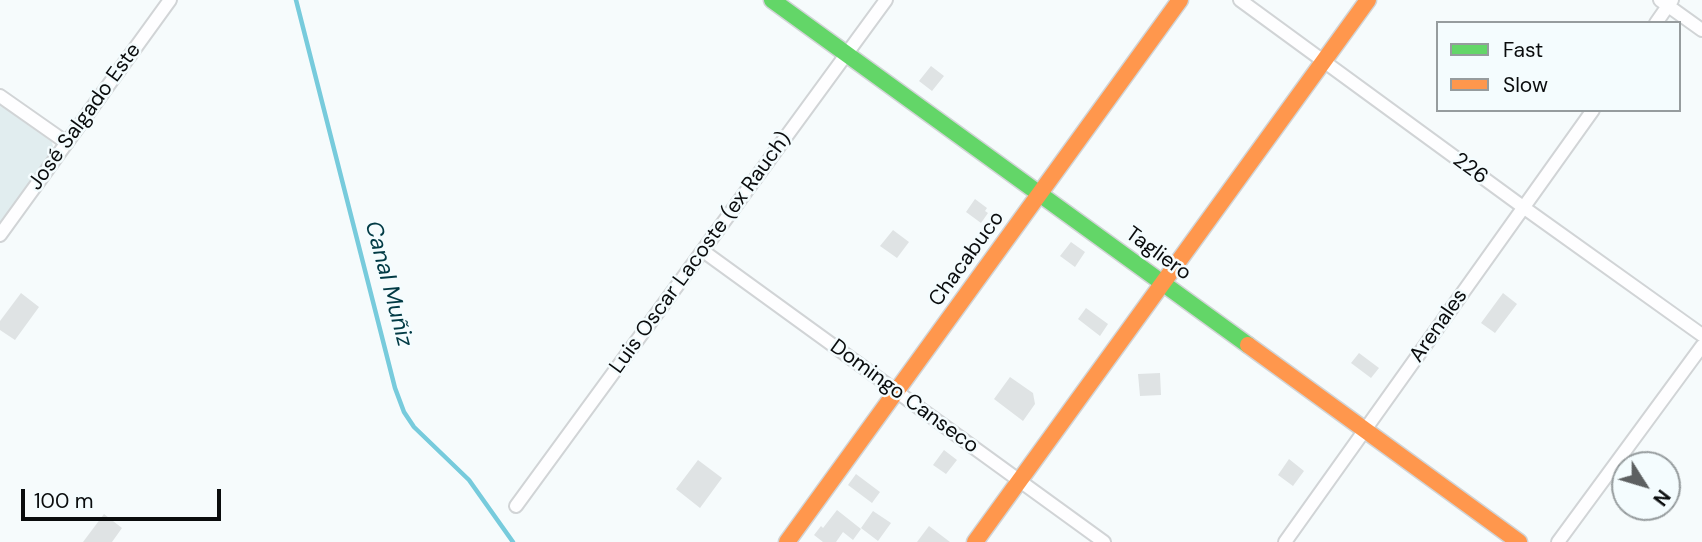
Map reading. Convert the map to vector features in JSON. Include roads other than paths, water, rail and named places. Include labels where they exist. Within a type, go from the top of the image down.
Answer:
[{"type":"street","name":"José Salgado Este","points":[[0,234],[170,0]]},
{"type":"street","name":"Tagliero","points":[[772,0],[1519,542]]},
{"type":"street","name":"Luis Oscar Lacoste (ex Rauch)","points":[[516,506],[886,0]]},
{"type":"street","name":"Chacabuco","points":[[787,542],[1180,0]]},
{"type":"street","name":"226","points":[[1240,0],[1523,208],[1702,335]]},
{"type":"street","points":[[975,542],[1368,0]]},
{"type":"street","points":[[1657,21],[1666,2],[1702,30]]},
{"type":"street","points":[[0,96],[66,143]]},
{"type":"street","name":"Arenales","points":[[1285,542],[1592,112]]},
{"type":"street","name":"Domingo Canseco","points":[[703,251],[1104,542]]},
{"type":"street","points":[[1558,542],[1702,346]]},
{"type":"waterway","name":"Canal Muñiz","points":[[296,0],[395,388],[404,412],[414,427],[469,480],[513,542]]}]
